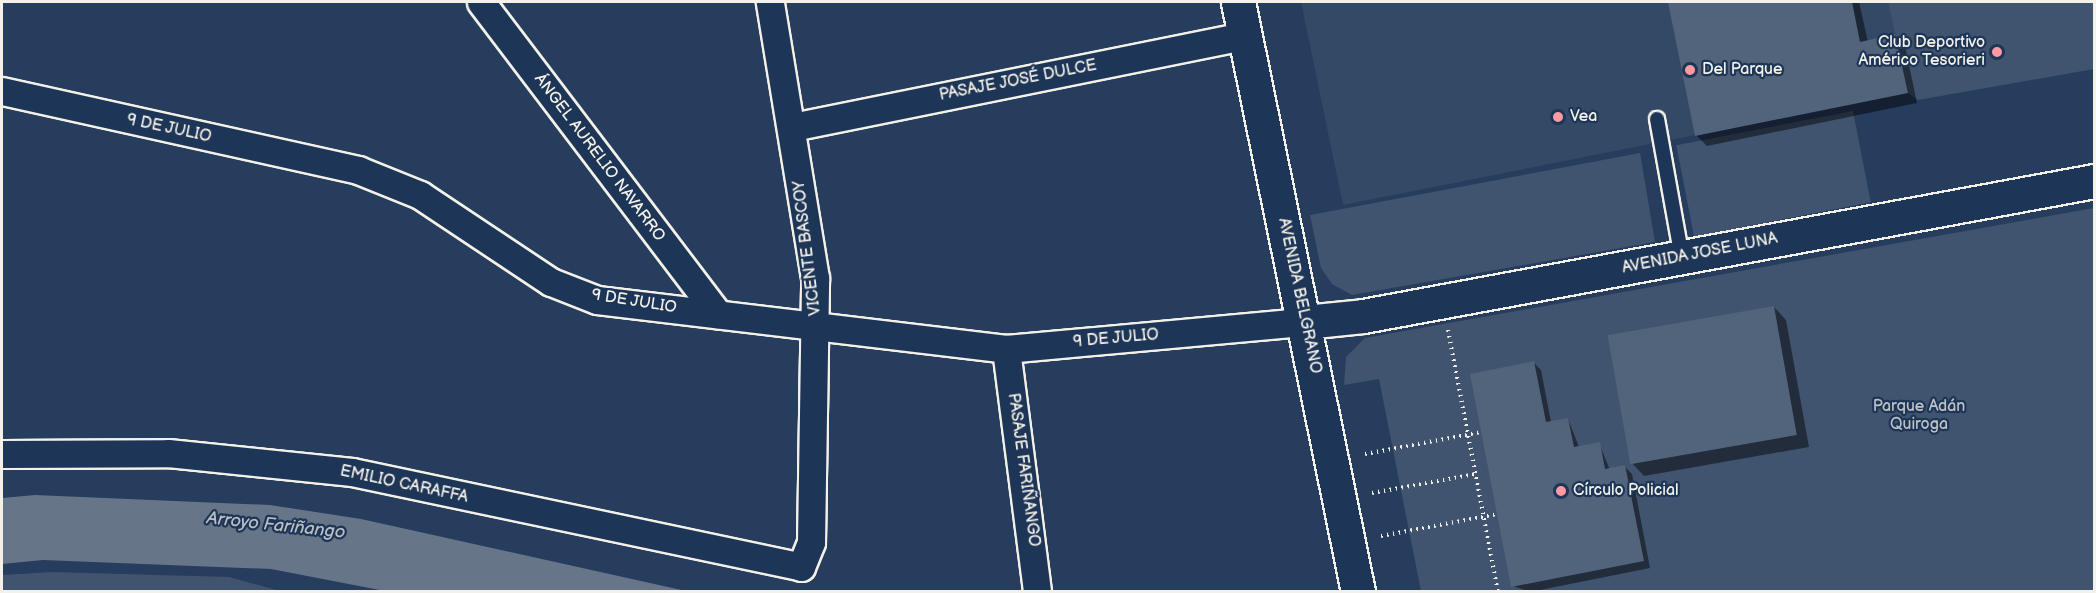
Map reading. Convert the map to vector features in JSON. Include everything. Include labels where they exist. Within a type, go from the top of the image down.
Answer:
[{"type":"street","name":"ÁNGEL AURELIO NAVARRO","points":[[481,2],[718,314]]},
{"type":"street","name":"VICENTE BASCOY","points":[[770,2],[792,127],[817,325],[811,542],[801,567]]},
{"type":"street","name":"AVENIDA BELGRANO","points":[[1238,2],[1358,591]]},
{"type":"street","name":"PASAJE JOSÉ DULCE","points":[[792,127],[1245,36]]},
{"type":"street","name":"9 DE JULIO","points":[[2,92],[358,170],[420,195],[551,282],[597,300],[1006,349],[1305,322]]},
{"type":"street","name":"AVENIDA JOSE LUNA","points":[[1305,322],[1363,316],[2094,181]]},
{"type":"street","name":"PASAJE FARIÑANGO","points":[[1006,349],[1037,591]]},
{"type":"street","name":"EMILIO CARAFFA","points":[[2,454],[168,453],[352,472],[801,567]]},
{"type":"lane","points":[[1657,119],[1682,258]]},
{"type":"path","points":[[1448,329],[1498,591]]},
{"type":"path","points":[[1365,454],[1481,432]]},
{"type":"path","points":[[1372,493],[1476,474]]},
{"type":"path","points":[[1381,536],[1497,513]]},
{"type":"shaded area","name":"Vea","points":[[1301,2],[1888,2],[1908,93],[1343,205]]},
{"type":"green space","name":"Club Deportivo Américo Tesorieri","points":[[1888,2],[2094,2],[2094,69],[1918,100],[1908,93]]},
{"type":"green space","points":[[1853,111],[1871,202],[1694,237],[1676,145]]},
{"type":"green space","points":[[1640,153],[1655,242],[1352,295],[1332,284],[1321,268],[1310,215]]},
{"type":"green space","name":"Parque Adán Quiroga","points":[[2094,208],[2094,591],[1421,591],[1379,379],[1344,385],[1346,357],[1365,338]]},
{"type":"green space","points":[[52,572],[229,577],[280,591],[2,591],[2,575]]},
{"type":"water","name":"Arroyo Fariñango","points":[[35,495],[270,505],[361,519],[686,591],[390,592],[271,569],[43,560],[2,564],[2,498]]},
{"type":"building","points":[[1668,2],[1852,2],[1860,42],[1895,34],[1908,93],[1695,136]]},
{"type":"building","points":[[1774,306],[1797,435],[1630,464],[1608,335]]},
{"type":"building","name":"Círculo Policial","points":[[1534,361],[1546,422],[1568,418],[1574,447],[1600,442],[1605,469],[1625,465],[1644,561],[1511,587],[1470,374]]},
{"type":"place","name":"Club Deportivo Américo Tesorieri","points":[[1997,52]]},
{"type":"place","name":"Del Parque","points":[[1690,70]]},
{"type":"place","name":"Vea","points":[[1558,117]]},
{"type":"place","name":"Círculo Policial","points":[[1561,491]]}]
